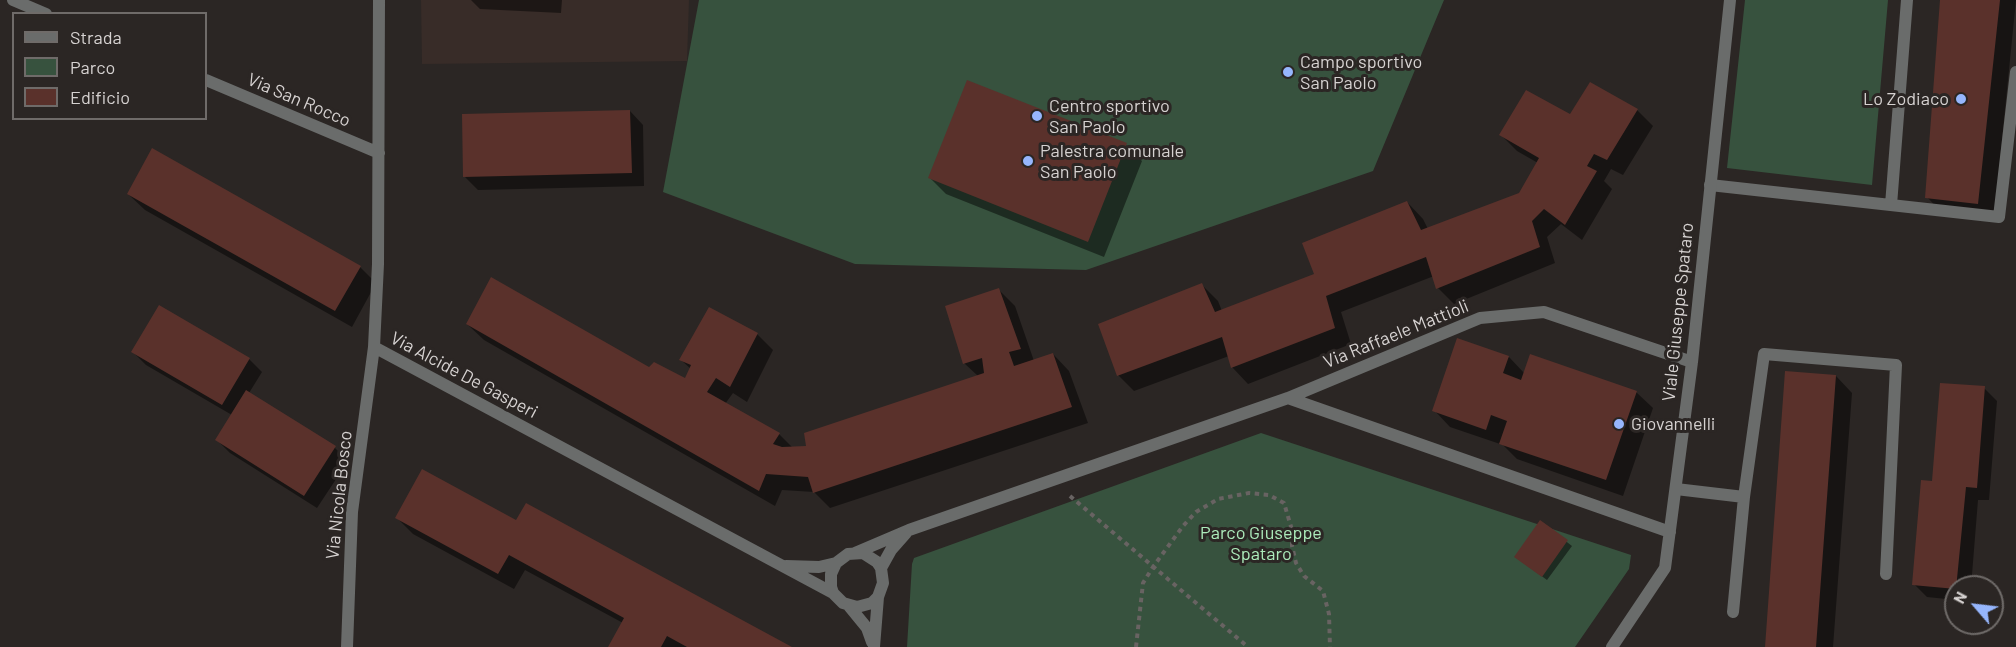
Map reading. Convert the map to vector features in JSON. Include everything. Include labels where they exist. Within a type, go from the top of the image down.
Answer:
[{"type":"street","points":[[13,0],[41,12]]},
{"type":"street","name":"Via Alcide De Gasperi","points":[[379,0],[378,264],[374,347],[833,593]]},
{"type":"street","name":"Viale Giuseppe Spataro","points":[[1612,647],[1665,568],[1692,362],[1730,0]]},
{"type":"street","points":[[1891,205],[1907,0]]},
{"type":"street","points":[[1710,185],[1999,217],[2016,72]]},
{"type":"street","name":"Via San Rocco","points":[[207,80],[379,153]]},
{"type":"street","name":"Via Raffaele Mattioli","points":[[855,553],[909,530],[1288,398],[1480,318],[1544,312],[1692,362]]},
{"type":"street","name":"Via Nicola Bosco","points":[[347,647],[352,512],[374,347]]},
{"type":"street","points":[[1733,612],[1744,497],[1764,354],[1896,365],[1886,574]]},
{"type":"street","points":[[1288,398],[1670,531]]},
{"type":"street","points":[[1676,489],[1744,497]]},
{"type":"street","points":[[881,568],[891,550],[909,530]]},
{"type":"street","points":[[855,553],[870,557],[881,568],[884,583],[878,597],[874,647],[867,628],[849,606],[833,593],[831,587],[831,574],[836,563],[848,554],[855,553]]},
{"type":"street","name":"Via Alcide De Gasperi","points":[[779,565],[819,567],[836,563]]},
{"type":"street","points":[[849,606],[865,606],[878,597]]},
{"type":"path","points":[[1064,491],[1248,647]]},
{"type":"path","points":[[1136,647],[1143,583],[1153,567],[1196,512],[1218,499],[1249,492],[1269,495],[1284,503],[1292,530],[1292,546],[1296,562],[1304,576],[1323,591],[1329,614],[1330,647]]},
{"type":"shaded area","points":[[421,0],[689,0],[687,61],[422,64]]},
{"type":"green space","name":"Centro sportivo San Paolo","points":[[699,0],[1444,0],[1373,171],[1086,270],[855,264],[663,192]]},
{"type":"green space","points":[[1745,0],[1888,0],[1872,185],[1727,168]]},
{"type":"green space","name":"Parco Giuseppe Spataro","points":[[1261,433],[1631,555],[1629,569],[1575,647],[907,647],[914,558]]},
{"type":"building","name":"Lo Zodiaco","points":[[1940,0],[2000,0],[1978,204],[1925,198]]},
{"type":"building","name":"Palestra comunale San Paolo","points":[[967,80],[1127,143],[1088,242],[928,178]]},
{"type":"building","points":[[1590,82],[1638,109],[1607,160],[1594,154],[1587,166],[1597,171],[1565,225],[1544,209],[1532,221],[1540,247],[1436,289],[1426,257],[1326,296],[1335,328],[1231,368],[1222,337],[1117,376],[1098,324],[1202,283],[1215,312],[1314,274],[1302,243],[1407,201],[1421,230],[1519,193],[1539,158],[1499,135],[1526,90],[1570,114]]},
{"type":"building","points":[[630,110],[632,173],[463,177],[462,114]]},
{"type":"building","points":[[152,148],[361,266],[335,311],[127,194]]},
{"type":"building","points":[[491,277],[649,367],[654,362],[685,378],[691,365],[679,360],[709,307],[758,333],[730,387],[716,378],[707,392],[780,433],[773,444],[782,447],[806,446],[804,433],[984,373],[982,358],[963,364],[945,306],[999,288],[1021,349],[1009,352],[1014,366],[1053,353],[1072,407],[813,493],[808,477],[766,474],[759,491],[466,324]]},
{"type":"building","points":[[159,305],[250,358],[222,405],[131,352]]},
{"type":"building","points":[[1457,338],[1509,356],[1503,373],[1521,380],[1530,354],[1637,391],[1606,480],[1499,444],[1507,421],[1491,415],[1486,430],[1432,411]]},
{"type":"building","points":[[1785,371],[1836,375],[1816,647],[1765,647]]},
{"type":"building","points":[[1940,383],[1985,386],[1977,488],[1966,487],[1957,575],[1944,575],[1944,588],[1912,585],[1921,480],[1932,481]]},
{"type":"building","points":[[246,390],[336,446],[304,496],[215,440]]},
{"type":"building","points":[[422,469],[516,520],[526,503],[792,647],[687,647],[667,636],[661,647],[608,647],[624,618],[509,555],[498,574],[395,518]]},
{"type":"building","points":[[1540,520],[1568,540],[1542,577],[1514,557]]},
{"type":"place","name":"Campo sportivo San Paolo","points":[[1288,72]]},
{"type":"place","name":"Lo Zodiaco","points":[[1961,99]]},
{"type":"place","name":"Centro sportivo San Paolo","points":[[1037,116]]},
{"type":"place","name":"Palestra comunale San Paolo","points":[[1028,161]]},
{"type":"place","name":"Giovannelli","points":[[1619,424]]}]
